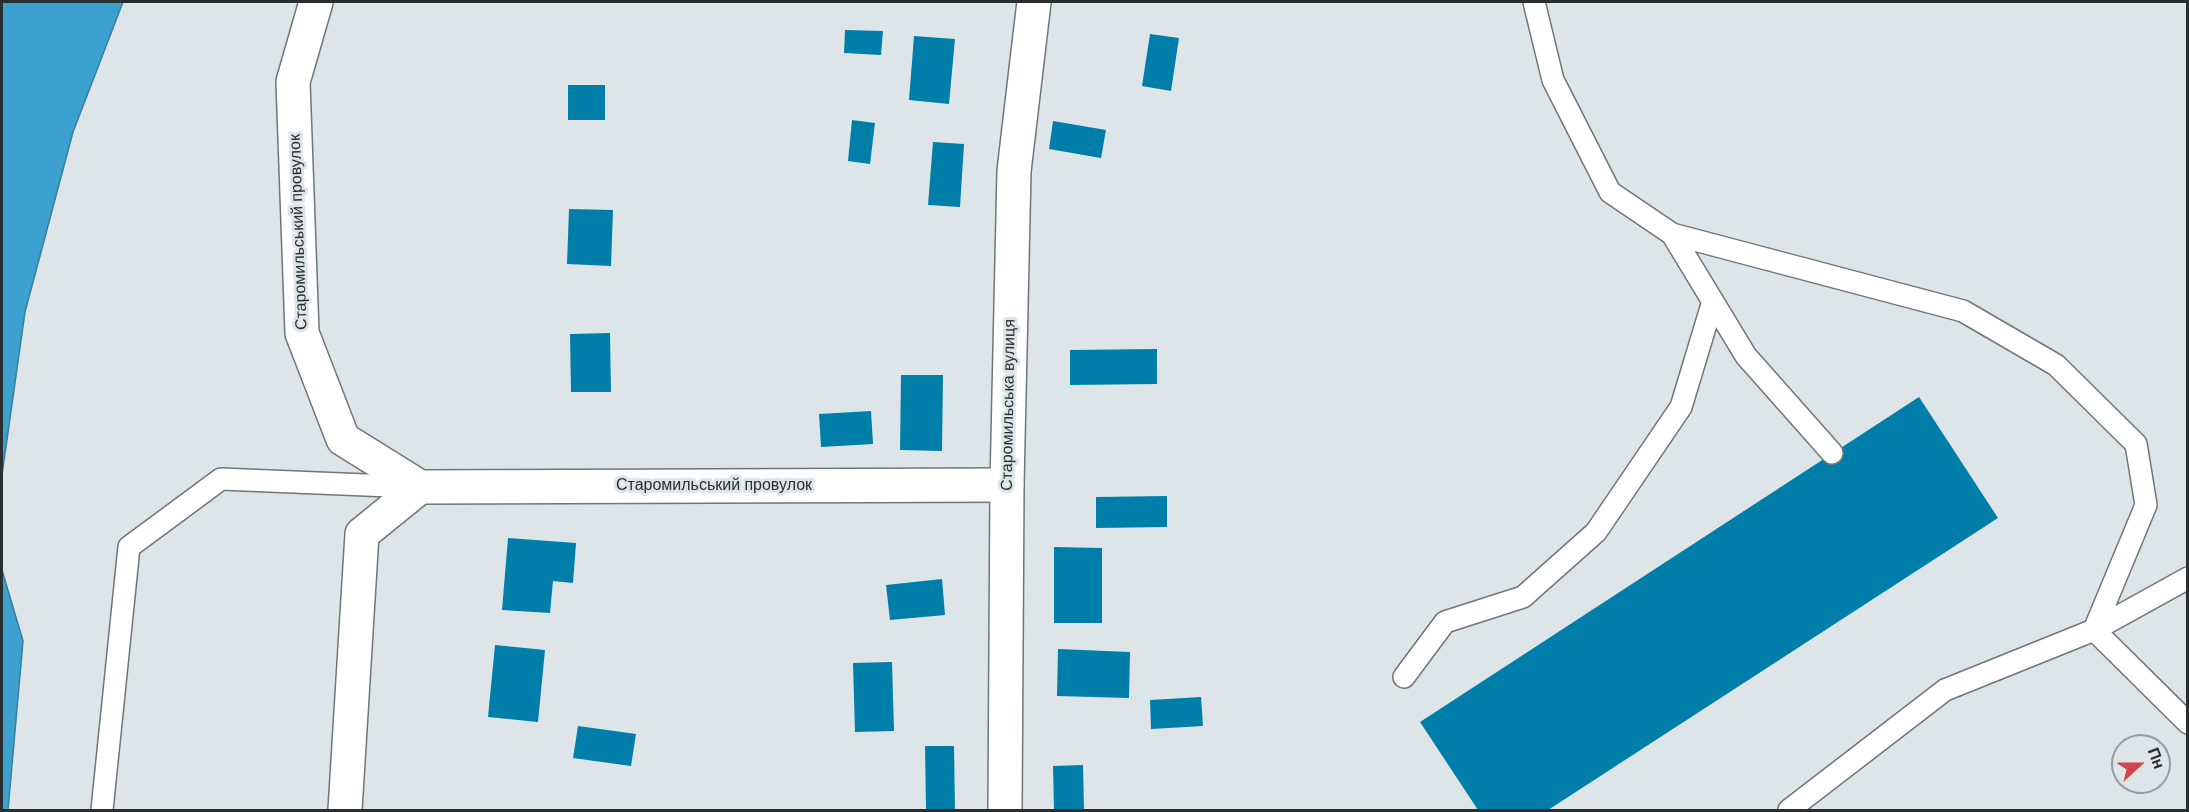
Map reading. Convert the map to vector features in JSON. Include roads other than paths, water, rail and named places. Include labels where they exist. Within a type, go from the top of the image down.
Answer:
[{"type":"street","name":"Старомильський провулок","points":[[316,2],[293,82],[302,333],[343,439],[420,487],[1007,485]]},
{"type":"street","name":"Старомильська вулиця","points":[[1005,810],[1007,485],[1014,171],[1034,2]]},
{"type":"street","points":[[345,810],[362,534],[420,487]]},
{"type":"lane","points":[[1534,2],[1553,80],[1610,192],[1672,234],[1963,311],[2056,365],[2136,444],[2146,505],[2094,630]]},
{"type":"lane","points":[[1672,234],[1746,356],[1832,453]]},
{"type":"lane","points":[[1404,677],[1445,622],[1523,597],[1596,532],[1681,407],[1713,301]]},
{"type":"lane","points":[[102,810],[129,547],[221,479],[420,487]]},
{"type":"lane","points":[[1789,810],[1944,690],[2094,630],[2187,578]]},
{"type":"lane","points":[[2094,630],[2187,723]]},
{"type":"water","points":[[2,2],[123,2],[73,132],[25,312],[2,475]]},
{"type":"water","points":[[2,570],[23,641],[8,810],[2,810]]}]
